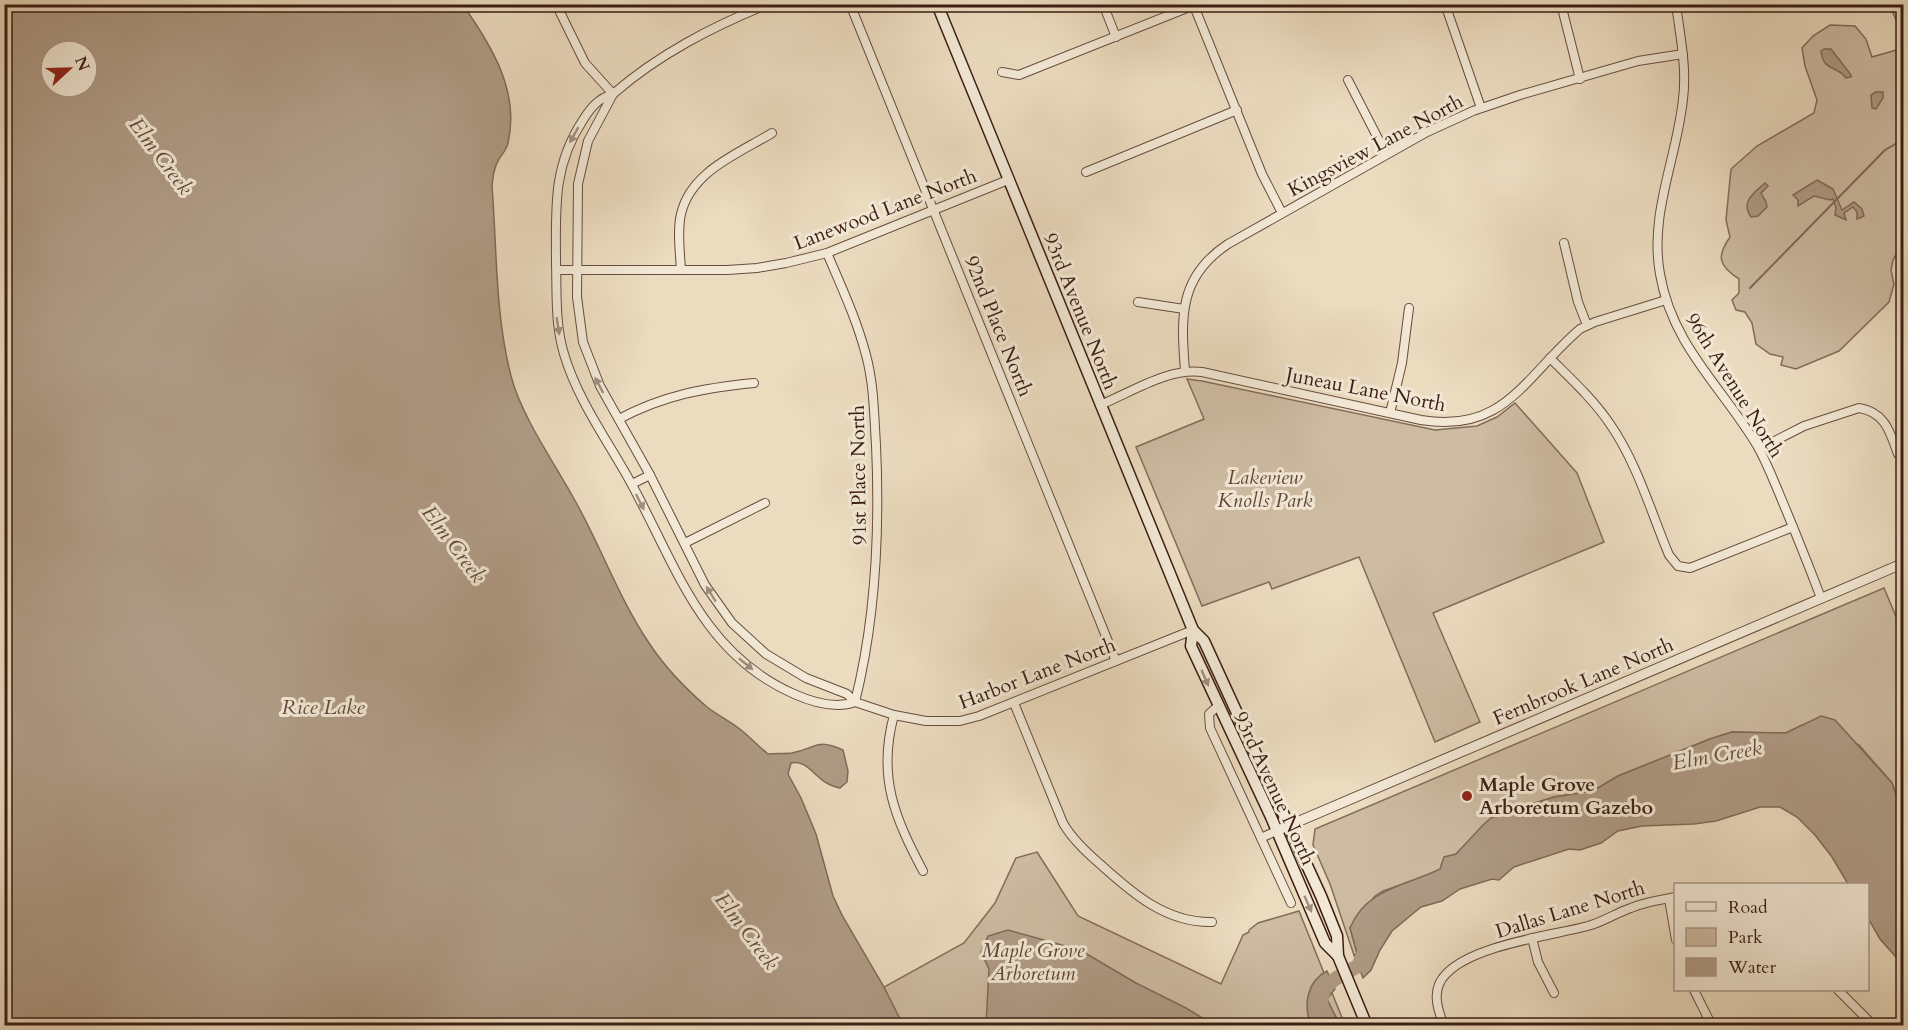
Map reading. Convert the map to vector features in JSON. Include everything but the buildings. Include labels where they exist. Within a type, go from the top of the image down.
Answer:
[{"type":"main road","name":"93rd Avenue North","points":[[937,4],[1192,630],[1204,641],[1215,670],[1290,825],[1337,936],[1338,956],[1366,1026]]},
{"type":"main road","name":"93rd Avenue North","points":[[1192,630],[1191,646],[1326,943],[1338,956]]},
{"type":"street","points":[[556,4],[585,63],[613,94]]},
{"type":"street","points":[[613,94],[602,97],[587,114],[570,140],[561,164],[556,199],[558,326],[572,376],[632,484],[694,606],[712,631],[732,652],[774,684],[801,697],[844,706],[855,702],[847,694],[786,668],[746,637],[711,595],[650,475],[595,376],[583,342],[579,319],[578,184],[588,141],[613,94],[635,76],[699,34],[768,4]]},
{"type":"street","name":"92nd Place North","points":[[850,4],[1116,661]]},
{"type":"street","points":[[1103,4],[1116,37]]},
{"type":"street","points":[[1445,4],[1481,108]]},
{"type":"street","points":[[1561,4],[1580,79]]},
{"type":"street","name":"96th Avenue North","points":[[1676,4],[1685,77],[1683,101],[1659,213],[1657,234],[1660,275],[1666,300],[1689,348],[1759,449],[1821,598]]},
{"type":"street","points":[[1002,72],[1019,75],[1196,5],[1262,174],[1282,213]]},
{"type":"street","name":"Kingsview Lane North","points":[[1185,371],[1182,332],[1184,309],[1192,280],[1212,256],[1228,244],[1386,154],[1427,132],[1481,108],[1651,58],[1683,54]]},
{"type":"street","points":[[1348,80],[1386,154]]},
{"type":"street","points":[[1086,172],[1237,110]]},
{"type":"street","points":[[681,270],[680,215],[692,187],[702,176],[772,133]]},
{"type":"street","name":"Lanewood Lane North","points":[[556,270],[757,268],[800,261],[828,253],[1008,180]]},
{"type":"street","points":[[1564,243],[1578,302],[1587,325]]},
{"type":"street","name":"91st Place North","points":[[828,253],[866,353],[874,404],[878,501],[877,542],[868,645],[855,702]]},
{"type":"street","name":"Juneau Lane North","points":[[1100,405],[1171,374],[1185,371],[1202,372],[1437,422],[1472,419],[1507,402],[1573,335],[1587,325],[1666,300]]},
{"type":"street","points":[[1138,302],[1184,309]]},
{"type":"street","points":[[1390,413],[1402,363],[1409,308]]},
{"type":"street","points":[[1550,358],[1610,423],[1632,464],[1673,562],[1684,568],[1690,568],[1793,527]]},
{"type":"street","points":[[619,419],[668,397],[718,387],[754,383]]},
{"type":"street","points":[[1759,449],[1804,426],[1858,408],[1868,410],[1884,420],[1898,454]]},
{"type":"street","points":[[632,484],[650,475]]},
{"type":"street","points":[[685,543],[765,503]]},
{"type":"street","name":"Fernbrook Lane North","points":[[1276,831],[1904,563]]},
{"type":"street","name":"Harbor Lane North","points":[[855,702],[894,716],[926,721],[960,721],[1014,703],[1192,630]]},
{"type":"street","points":[[1014,703],[1070,835],[1146,902],[1187,920],[1212,922]]},
{"type":"street","points":[[1218,706],[1209,714],[1210,728],[1291,903]]},
{"type":"street","points":[[894,716],[886,753],[888,789],[896,816],[923,871]]},
{"type":"street","points":[[1261,838],[1276,831]]},
{"type":"street","points":[[1672,898],[1674,919]]},
{"type":"street","name":"Dallas Lane North","points":[[1444,1026],[1437,1006],[1438,988],[1445,974],[1472,957],[1532,938],[1590,925],[1635,906],[1672,898]]},
{"type":"street","points":[[1532,938],[1538,962],[1554,993]]},
{"type":"street","points":[[1694,991],[1712,1026]]},
{"type":"street","points":[[1839,991],[1874,1026]]},
{"type":"green space","points":[[1889,5],[1903,5],[1903,34]]},
{"type":"green space","points":[[1830,25],[1855,26],[1866,39],[1872,57],[1903,48],[1903,243],[1893,260],[1891,270],[1894,284],[1889,302],[1839,351],[1796,369],[1781,365],[1783,357],[1770,354],[1756,344],[1752,323],[1745,312],[1736,310],[1732,300],[1739,293],[1739,279],[1727,270],[1721,256],[1730,237],[1726,220],[1731,169],[1757,146],[1814,113],[1817,100],[1805,66],[1802,48],[1813,36]]},
{"type":"green space","name":"Lakeview Knolls Park","points":[[1187,379],[1435,430],[1477,426],[1497,417],[1515,403],[1577,473],[1604,542],[1433,613],[1480,722],[1435,742],[1359,557],[1272,589],[1269,582],[1202,606],[1136,447],[1204,419]]},
{"type":"green space","points":[[1884,588],[1903,633],[1903,816],[1892,783],[1859,745],[1802,725],[1786,733],[1732,732],[1618,776],[1593,791],[1554,797],[1491,819],[1456,854],[1442,863],[1441,869],[1375,896],[1350,928],[1357,953],[1354,955],[1330,884],[1313,845],[1315,829]]},
{"type":"green space","name":"Maple Grove Arboretum","points":[[1037,852],[1078,916],[1221,984],[1243,935],[1258,923],[1299,911],[1345,1025],[899,1025],[884,987],[964,943],[995,903],[1016,858]]},
{"type":"water","name":"Rice Lake","points":[[5,4],[463,5],[493,53],[510,105],[511,124],[508,143],[496,165],[492,186],[502,329],[511,376],[522,406],[583,515],[638,625],[655,652],[676,677],[707,707],[737,727],[768,754],[792,753],[822,744],[843,750],[848,771],[847,782],[840,788],[825,782],[809,768],[798,763],[791,763],[788,774],[816,834],[833,896],[903,1025],[5,1025]]},
{"type":"water","points":[[1831,49],[1851,77],[1846,78],[1825,63],[1821,51]]},
{"type":"water","points":[[1883,92],[1883,98],[1876,109],[1872,108],[1871,95]]},
{"type":"water","points":[[1817,180],[1833,189],[1842,210],[1854,202],[1862,209],[1864,216],[1857,219],[1857,212],[1853,207],[1844,213],[1846,220],[1835,215],[1836,208],[1833,199],[1814,196],[1798,206],[1798,200],[1793,195]]},
{"type":"water","points":[[1765,183],[1768,186],[1761,193],[1767,207],[1758,216],[1751,217],[1747,207],[1748,202]]},
{"type":"water","points":[[1821,716],[1835,720],[1892,783],[1903,815],[1903,965],[1880,939],[1869,920],[1869,883],[1847,883],[1832,857],[1797,817],[1780,807],[1760,807],[1716,821],[1642,826],[1618,831],[1601,843],[1580,850],[1569,849],[1514,867],[1499,880],[1492,879],[1460,889],[1442,901],[1421,907],[1392,931],[1371,970],[1363,978],[1354,955],[1357,953],[1350,928],[1357,915],[1377,896],[1440,869],[1444,857],[1456,854],[1491,818],[1554,797],[1593,791],[1618,776],[1732,732],[1786,733]]},
{"type":"water","points":[[1008,930],[1080,950],[1214,1025],[1076,1026],[1064,1019],[1052,1018],[1037,1025],[986,1025],[989,969],[981,952],[988,936]]},
{"type":"water","points":[[1327,971],[1335,989],[1327,999],[1340,1025],[1311,1025],[1307,1010],[1308,994],[1315,981]]},
{"type":"waterway","points":[[1750,288],[1885,150],[1904,139]]},
{"type":"waterway","name":"Elm Creek","points":[[1326,1026],[1322,1013],[1322,994],[1331,982],[1358,966],[1365,950]]},
{"type":"place","name":"Maple Grove Arboretum Gazebo","points":[[1467,796]]}]
